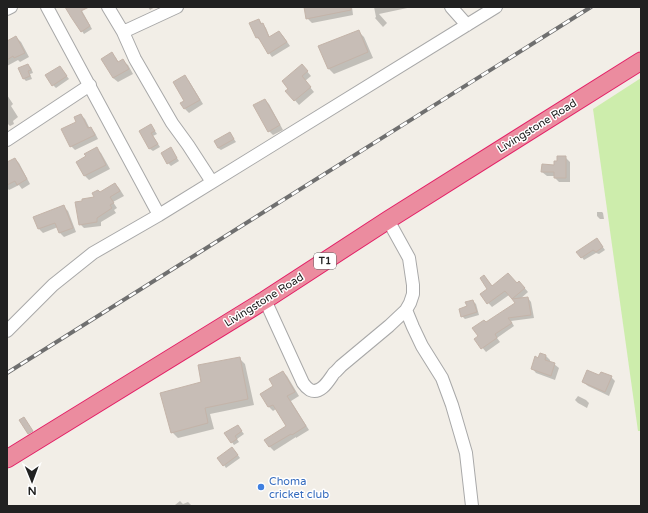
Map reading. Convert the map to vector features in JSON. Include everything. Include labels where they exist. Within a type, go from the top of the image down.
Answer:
[{"type":"highway","name":"Livingstone Road","points":[[7,459],[265,300],[388,220],[641,61]]},
{"type":"street","points":[[48,7],[159,215]]},
{"type":"street","points":[[108,7],[123,32],[135,59],[172,123],[212,182]]},
{"type":"street","points":[[123,32],[177,7]]},
{"type":"street","points":[[451,7],[467,25]]},
{"type":"street","points":[[7,331],[53,285],[94,252],[159,215],[496,7]]},
{"type":"street","points":[[7,140],[90,85]]},
{"type":"street","points":[[265,300],[302,383],[308,389],[313,391],[319,390],[338,369],[406,310],[410,303],[413,294],[412,271],[409,258],[388,220]]},
{"type":"street","points":[[406,310],[422,346],[442,378],[452,405],[466,453],[472,506]]},
{"type":"green space","points":[[641,78],[641,431],[638,431],[593,109]]},
{"type":"building","points":[[65,7],[89,7],[81,11],[90,26],[81,32]]},
{"type":"building","points":[[304,7],[351,7],[351,10],[306,19]]},
{"type":"building","points":[[259,19],[261,24],[263,23],[269,37],[279,31],[287,42],[268,54],[258,37],[256,38],[249,23]]},
{"type":"building","points":[[359,30],[368,52],[328,69],[318,46]]},
{"type":"building","points":[[16,36],[25,53],[14,58],[13,56],[7,60],[7,41]]},
{"type":"building","points":[[112,52],[118,62],[123,59],[129,69],[113,78],[101,59]]},
{"type":"building","points":[[28,64],[31,70],[28,71],[30,76],[23,79],[18,68]]},
{"type":"building","points":[[302,64],[308,71],[302,76],[311,87],[294,101],[285,91],[288,89],[282,81]]},
{"type":"building","points":[[60,66],[67,76],[52,86],[45,75]]},
{"type":"building","points":[[185,75],[200,100],[184,109],[180,103],[184,101],[173,82]]},
{"type":"building","points":[[265,99],[280,125],[268,132],[253,105]]},
{"type":"building","points":[[81,114],[88,128],[91,127],[95,135],[70,147],[61,129],[76,122],[74,117]]},
{"type":"building","points":[[151,124],[155,131],[151,133],[158,144],[149,149],[139,131]]},
{"type":"building","points":[[230,132],[234,139],[218,148],[214,141]]},
{"type":"building","points":[[97,147],[106,165],[84,176],[76,162],[86,156],[84,154]]},
{"type":"building","points":[[171,147],[177,158],[167,164],[161,153]]},
{"type":"building","points":[[557,156],[566,156],[566,178],[554,178],[554,172],[541,172],[542,164],[554,165],[554,161],[557,161]]},
{"type":"building","points":[[15,158],[27,179],[17,185],[15,181],[7,185],[7,162]]},
{"type":"building","points":[[115,183],[120,191],[110,197],[114,203],[110,205],[112,208],[97,218],[97,222],[79,225],[75,202],[94,197],[92,193],[98,190],[100,192]]},
{"type":"building","points":[[64,205],[73,228],[59,233],[55,223],[38,229],[33,217]]},
{"type":"building","points":[[597,238],[603,247],[596,252],[593,250],[581,258],[576,252]]},
{"type":"building","points":[[508,273],[517,283],[519,281],[525,288],[512,299],[505,291],[487,304],[480,294],[487,289],[480,278],[484,275],[492,286]]},
{"type":"building","points":[[528,297],[531,315],[508,318],[512,323],[495,334],[497,338],[481,349],[474,339],[478,336],[472,328],[484,320],[486,322],[515,303],[512,299]]},
{"type":"building","points":[[473,300],[477,312],[461,317],[459,309],[467,306],[465,302]]},
{"type":"building","points":[[540,353],[546,355],[545,360],[555,363],[551,376],[531,369],[535,356],[538,358]]},
{"type":"building","points":[[240,357],[248,399],[205,408],[208,423],[171,433],[160,393],[201,382],[198,365]]},
{"type":"building","points":[[587,370],[599,375],[601,372],[612,376],[605,392],[582,382]]},
{"type":"building","points":[[283,371],[295,392],[287,396],[306,426],[269,447],[264,440],[286,426],[273,405],[268,407],[260,394],[273,386],[269,379]]},
{"type":"building","points":[[24,417],[33,431],[28,434],[19,420]]},
{"type":"building","points":[[238,425],[242,431],[235,436],[237,439],[231,443],[224,433]]},
{"type":"building","points":[[232,447],[238,455],[223,466],[217,458]]},
{"type":"railway","points":[[7,373],[591,7]]},
{"type":"place","name":"Choma cricket club","points":[[261,487]]}]
